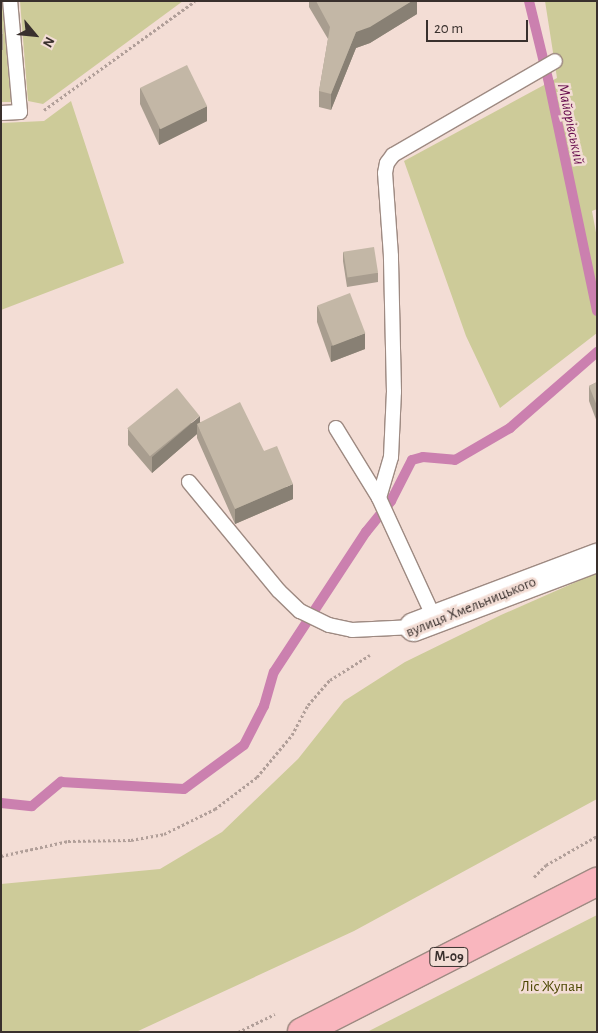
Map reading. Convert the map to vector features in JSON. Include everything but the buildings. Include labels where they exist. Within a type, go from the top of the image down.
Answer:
[{"type":"main road","name":"М-09","points":[[302,1032],[597,882]]},
{"type":"street","name":"вулиця Хмельницького","points":[[424,623],[597,558]]},
{"type":"lane","points":[[1,113],[20,112],[10,1]]},
{"type":"lane","points":[[382,506],[391,457],[394,392],[391,256],[384,173],[387,163],[393,155],[549,65]]},
{"type":"lane","points":[[189,482],[279,591],[311,616],[329,626],[352,630],[424,623],[382,506],[336,428]]},
{"type":"path","points":[[20,112],[34,113],[45,110],[195,1]]},
{"type":"path","name":"вулиця Хмельницького","points":[[1,856],[68,841],[131,840],[164,834],[215,809],[257,778],[292,735],[308,705],[330,680],[424,623]]},
{"type":"path","points":[[546,865],[597,836]]},
{"type":"green space","points":[[2,1],[11,102],[1,102]]},
{"type":"green space","points":[[20,1],[183,1],[43,104],[28,101]]},
{"type":"green space","points":[[545,1],[597,1],[597,209],[592,211],[597,238],[597,333],[500,408],[466,336],[404,161],[557,78]]},
{"type":"green space","points":[[71,101],[124,263],[1,310],[1,123],[44,121]]},
{"type":"green space","points":[[597,564],[597,799],[354,931],[136,1032],[1,1032],[1,884],[160,869],[222,832],[298,759],[344,701],[405,662],[501,615],[585,578],[581,570]]},
{"type":"green space","name":"Ліс Жупан","points":[[597,915],[597,1032],[367,1032]]},
{"type":"waterway","name":"Майорівський","points":[[529,1],[549,83],[597,311]]},
{"type":"waterway","points":[[1,803],[32,806],[61,782],[184,789],[244,745],[264,706],[274,672],[366,532],[391,501],[412,460],[423,457],[455,460],[510,428],[597,352]]}]
